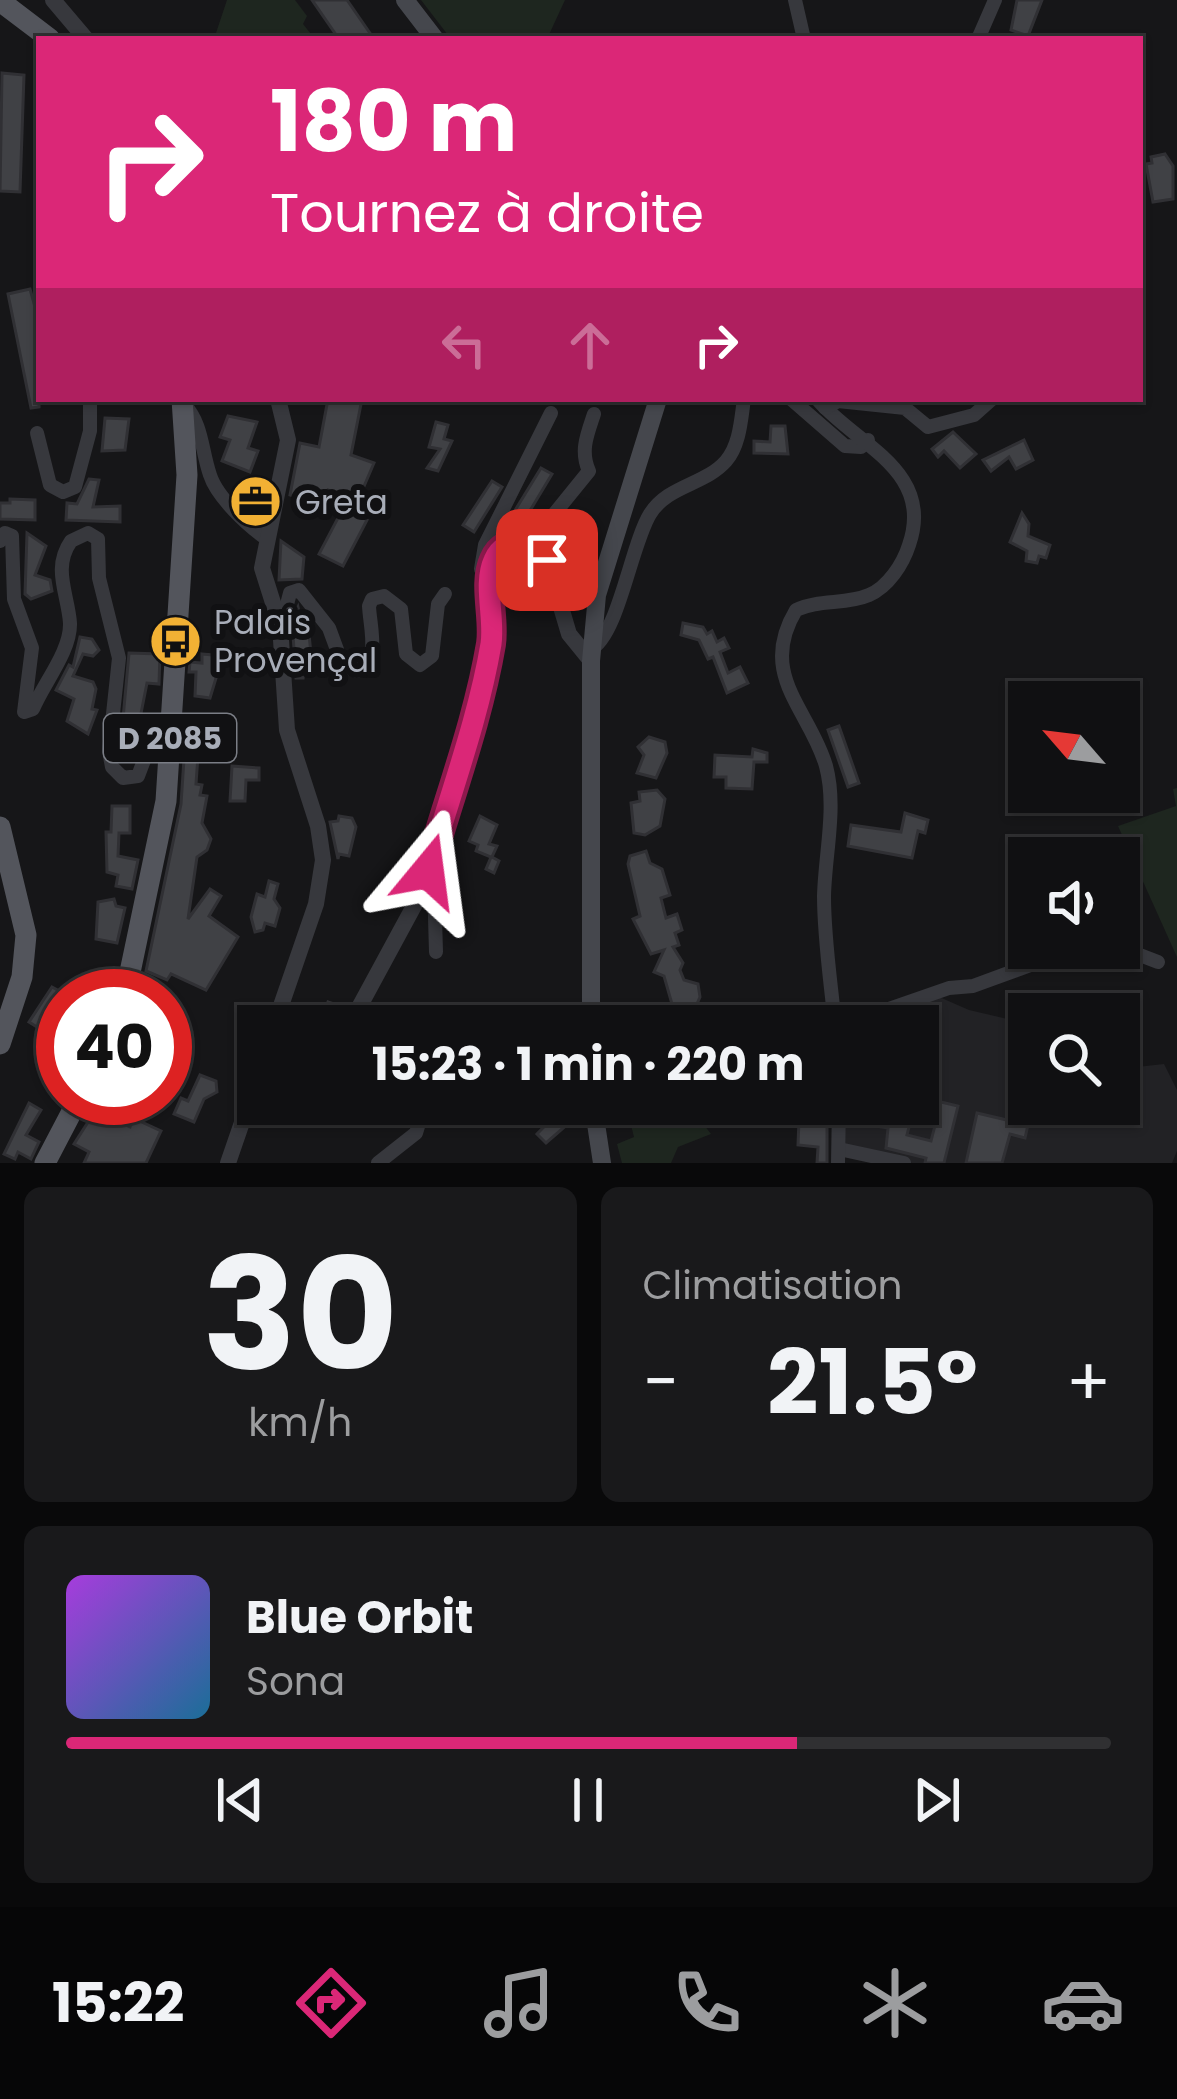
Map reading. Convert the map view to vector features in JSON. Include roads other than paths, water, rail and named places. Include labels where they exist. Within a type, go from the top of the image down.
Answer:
[{"type":"main road","points":[[18,0],[60,36]]},
{"type":"main road","points":[[393,0],[419,36]]},
{"type":"main road","points":[[406,0],[433,36]]},
{"type":"main road","points":[[0,1],[46,36]]},
{"type":"main road","name":"D 2085","points":[[131,969],[162,824],[171,727],[188,447],[183,402]]},
{"type":"main road","points":[[591,1005],[591,655],[602,576],[657,402]]},
{"type":"main road","points":[[0,827],[26,935],[22,977],[0,1044]]},
{"type":"main road","points":[[45,1163],[65,1125]]},
{"type":"main road","points":[[596,1125],[602,1163]]},
{"type":"street","points":[[53,0],[83,36]]},
{"type":"street","points":[[794,0],[803,36]]},
{"type":"street","points":[[979,36],[995,0]]},
{"type":"street","points":[[37,433],[50,485],[63,491],[75,488],[90,431],[90,402]]},
{"type":"street","points":[[184,402],[198,419],[212,483],[226,496],[238,519],[267,539]]},
{"type":"street","points":[[279,402],[288,440],[262,568],[278,616],[287,730],[318,826],[323,860],[316,904],[281,1005]]},
{"type":"street","points":[[361,1005],[407,923],[425,879],[489,651],[490,579],[500,550],[529,545],[547,560],[569,634],[591,655],[607,634],[651,512],[674,489],[725,463],[738,438],[744,402]]},
{"type":"street","points":[[794,402],[845,446],[861,447],[868,440]]},
{"type":"street","points":[[848,402],[905,408],[928,428],[974,415],[989,402]]},
{"type":"street","points":[[821,404],[898,470],[912,494],[914,515],[907,552],[898,568],[871,594],[796,610],[784,643],[783,666],[795,710],[818,744],[827,770],[824,902],[835,1005]]},
{"type":"street","points":[[490,579],[481,569],[485,545],[551,413]]},
{"type":"street","points":[[529,545],[589,472],[585,441],[594,414]]},
{"type":"street","points":[[0,541],[5,533],[12,536],[14,599],[32,648],[24,712],[33,710],[67,641],[70,620],[62,561],[71,541],[88,533],[98,539],[102,594],[118,644],[109,745],[112,767],[123,778],[138,776],[154,734],[171,727]]},
{"type":"street","points":[[278,616],[285,613],[290,593],[299,590],[329,628],[343,666],[357,670],[369,664],[372,654],[369,606],[372,599],[383,596],[400,609],[406,654],[409,661],[420,664],[432,656],[438,604],[445,594]]},
{"type":"street","points":[[425,879],[434,883],[436,952]]},
{"type":"street","points":[[1140,955],[1158,962]]},
{"type":"street","points":[[899,1005],[1020,969]]},
{"type":"street","points":[[228,1163],[243,1125]]},
{"type":"street","points":[[378,1163],[416,1133],[418,1125]]},
{"type":"street","points":[[839,1125],[838,1156],[904,1163]]},
{"type":"place","name":"Greta","points":[[256,502]]},
{"type":"place","name":"Palais Provençal","points":[[175,641]]}]
